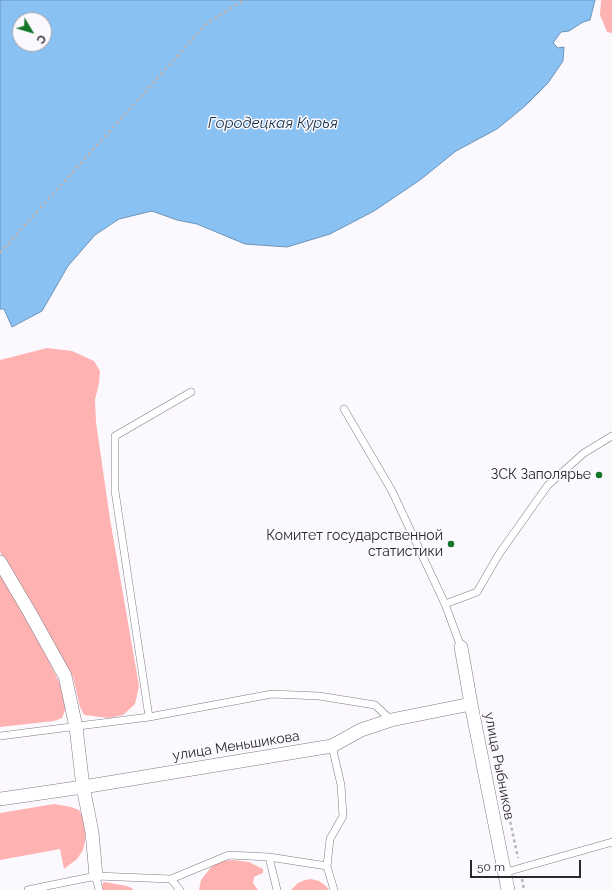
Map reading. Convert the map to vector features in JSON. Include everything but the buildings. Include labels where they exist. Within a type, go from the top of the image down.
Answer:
[{"type":"street","points":[[0,562],[65,676],[76,727],[82,787],[92,832],[96,876]]},
{"type":"street","name":"улица Рыбников","points":[[461,647],[503,872],[508,890]]},
{"type":"street","name":"улица Меньшикова","points":[[0,799],[332,746],[361,730],[391,720],[471,704]]},
{"type":"lane","points":[[149,717],[115,491],[115,436],[191,392]]},
{"type":"lane","points":[[344,409],[392,491],[446,604],[461,647]]},
{"type":"lane","points":[[446,604],[477,592],[499,554],[548,485],[584,453],[612,436]]},
{"type":"lane","points":[[0,736],[149,717],[272,694],[319,696],[375,705],[391,720]]},
{"type":"lane","points":[[332,746],[341,785],[343,816],[330,839],[327,866],[334,890]]},
{"type":"lane","points":[[503,872],[612,842]]},
{"type":"lane","points":[[28,890],[43,889],[96,876],[171,878],[229,855],[269,857],[327,866]]},
{"type":"lane","points":[[269,857],[277,890]]},
{"type":"lane","points":[[96,876],[99,890]]},
{"type":"lane","points":[[171,878],[180,890]]},
{"type":"path","points":[[0,253],[207,23],[244,0]]},
{"type":"shaded area","points":[[601,0],[612,0],[612,33],[607,32],[600,15]]},
{"type":"shaded area","points":[[47,348],[72,351],[94,361],[100,371],[95,400],[96,422],[110,519],[139,686],[135,704],[123,715],[109,718],[84,715],[80,707],[73,677],[0,552],[0,360]]},
{"type":"shaded area","points":[[0,569],[59,682],[66,708],[62,718],[54,721],[0,727]]},
{"type":"shaded area","points":[[54,804],[79,810],[82,815],[85,825],[85,841],[83,850],[77,859],[64,869],[60,849],[0,860],[0,813]]},
{"type":"shaded area","points":[[234,860],[249,862],[263,869],[263,873],[254,877],[253,883],[258,890],[199,890],[201,880],[212,866],[221,861]]},
{"type":"shaded area","points":[[311,879],[319,881],[329,890],[291,890],[298,883]]},
{"type":"shaded area","points":[[104,882],[127,886],[133,890],[103,890],[102,885]]},
{"type":"water","name":"Городецкая Курья","points":[[0,0],[595,0],[590,20],[583,22],[569,31],[561,32],[553,43],[558,48],[564,47],[563,61],[548,83],[525,106],[497,129],[456,151],[420,180],[374,211],[330,234],[287,247],[245,244],[197,224],[177,220],[152,211],[119,219],[95,235],[68,266],[42,311],[12,327],[4,309],[0,309]]},
{"type":"place","name":"ЗСК Заполярье","points":[[599,475]]},
{"type":"place","name":"Комитет государственной статистики","points":[[451,544]]}]
